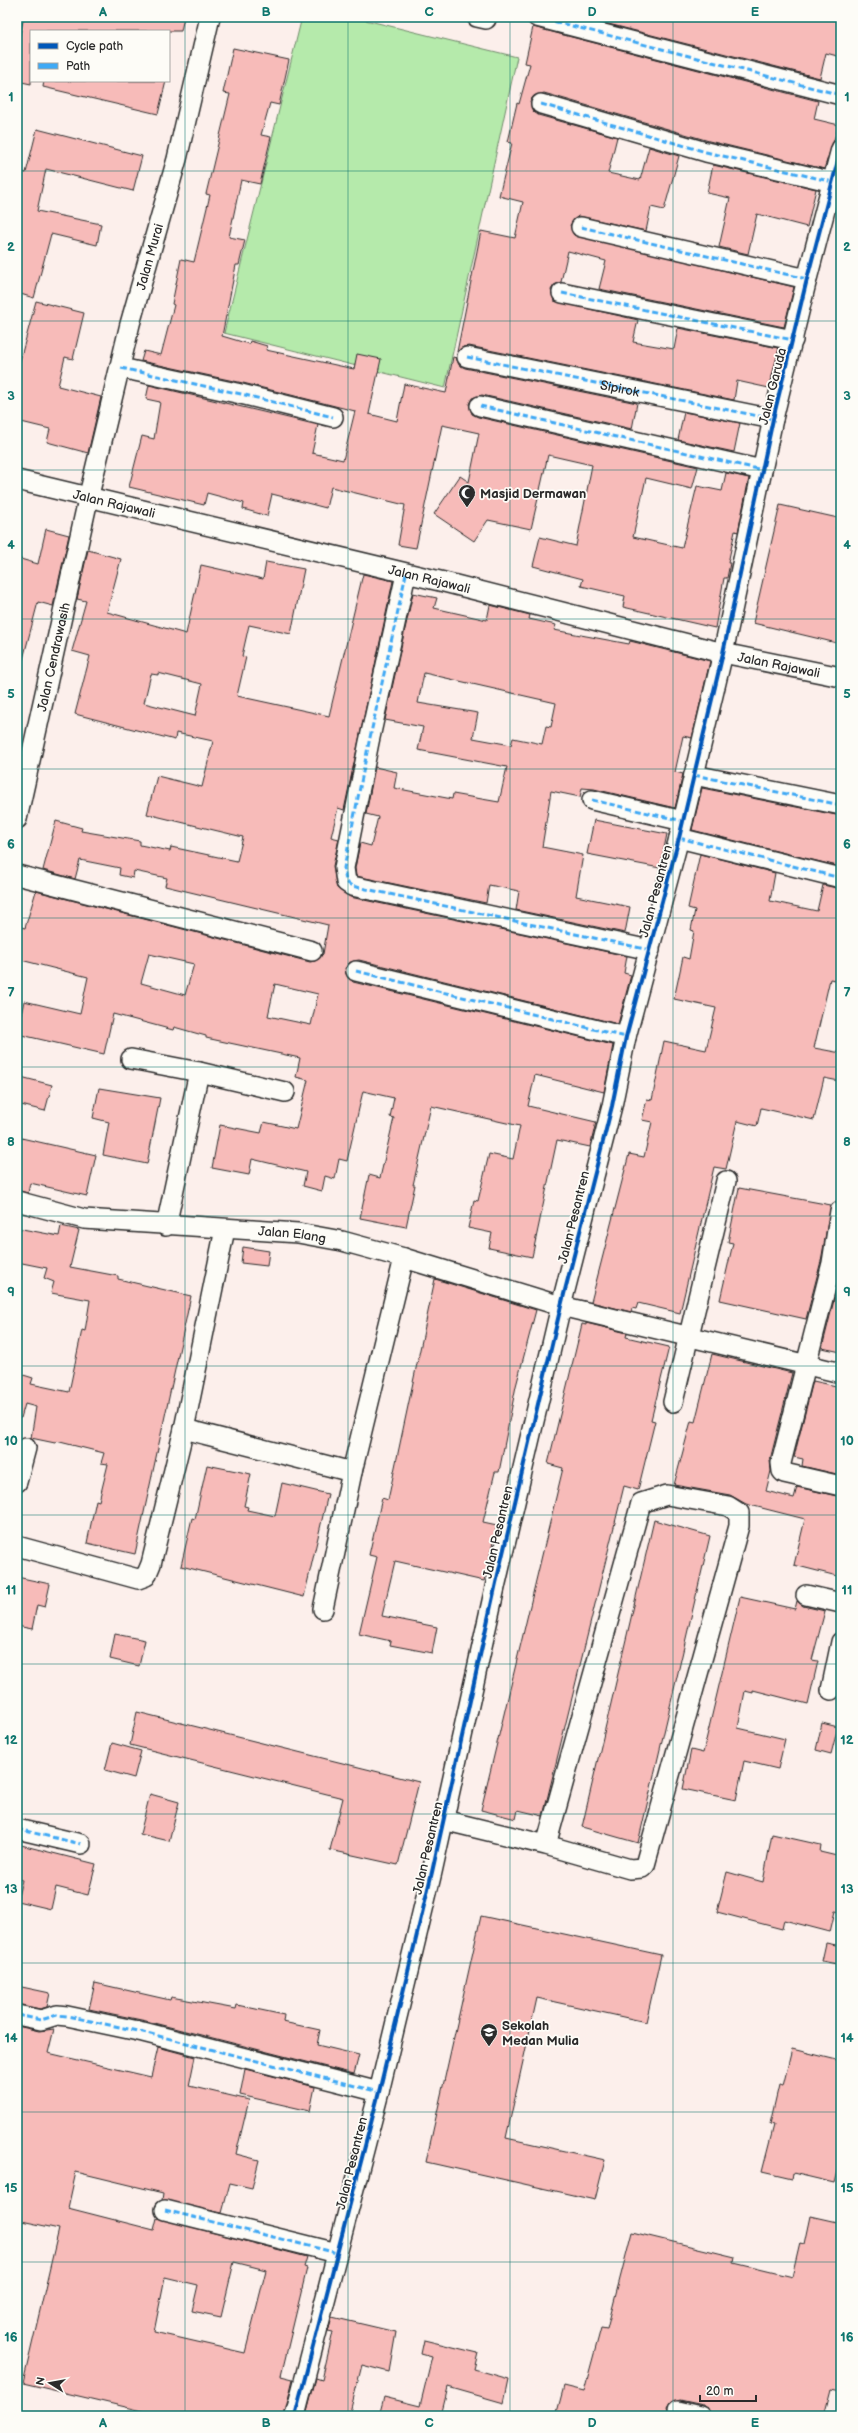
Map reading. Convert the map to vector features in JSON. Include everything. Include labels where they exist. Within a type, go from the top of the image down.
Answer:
[{"type":"street","name":"Jalan Murai","points":[[89,495],[121,368],[130,324],[177,159],[210,17]]},
{"type":"street","points":[[537,17],[841,95]]},
{"type":"street","points":[[540,104],[706,152],[833,182]]},
{"type":"street","name":"Jalan Garuda","points":[[723,653],[773,419],[807,279],[841,149]]},
{"type":"street","points":[[581,227],[807,279]]},
{"type":"street","points":[[562,293],[793,340]]},
{"type":"street","name":"Sipirok","points":[[467,357],[773,419]]},
{"type":"street","points":[[121,368],[241,394],[333,417]]},
{"type":"street","points":[[480,406],[762,470]]},
{"type":"street","name":"Jalan Rajawali","points":[[17,480],[89,495],[723,653],[841,677]]},
{"type":"street","name":"Jalan Cendrawasih","points":[[17,818],[89,495]]},
{"type":"street","points":[[406,574],[367,749],[344,868],[346,882],[352,886],[650,950]]},
{"type":"street","name":"Jalan Pesantren","points":[[295,2416],[379,2092],[561,1306],[612,1106],[626,1037],[681,830],[723,653]]},
{"type":"street","points":[[694,775],[841,804]]},
{"type":"street","points":[[592,800],[681,830],[841,878]]},
{"type":"street","points":[[17,875],[312,951]]},
{"type":"street","points":[[356,971],[626,1037]]},
{"type":"street","points":[[131,1059],[199,1072],[285,1092]]},
{"type":"street","points":[[166,1226],[199,1072]]},
{"type":"street","points":[[674,1402],[688,1335],[726,1182]]},
{"type":"street","name":"Jalan Elang","points":[[17,1201],[84,1219],[166,1226],[298,1233],[342,1242],[404,1258],[561,1306],[688,1335],[841,1373]]},
{"type":"street","points":[[840,1211],[836,1264],[781,1463],[784,1474],[841,1486]]},
{"type":"street","points":[[17,1546],[138,1579],[146,1576],[151,1564],[184,1429],[225,1229]]},
{"type":"street","points":[[323,1609],[352,1472],[404,1258]]},
{"type":"street","points":[[184,1429],[352,1472]]},
{"type":"street","points":[[17,1482],[26,1448]]},
{"type":"street","points":[[443,1820],[546,1845],[630,1869],[642,1868],[645,1865],[739,1526],[739,1513],[728,1506],[667,1495],[641,1503],[546,1845]]},
{"type":"street","points":[[806,1595],[841,1603]]},
{"type":"street","points":[[831,1690],[840,1649]]},
{"type":"street","points":[[17,1829],[81,1844]]},
{"type":"street","points":[[17,2014],[41,2020],[57,2015],[67,2016],[143,2032],[379,2092]]},
{"type":"street","points":[[165,2210],[337,2253]]},
{"type":"street","points":[[678,2411],[700,2416]]},
{"type":"green space","points":[[302,17],[353,17],[517,57],[445,388],[224,333]]},
{"type":"building","points":[[24,17],[184,17],[181,31],[30,30],[31,84],[17,81],[17,47]]},
{"type":"building","points":[[581,17],[841,17],[841,57],[826,53],[820,78]]},
{"type":"building","points":[[533,27],[818,101],[814,119],[839,125],[824,169],[709,141],[544,93],[534,96],[530,101],[533,111],[538,115],[617,137],[608,173],[640,180],[649,147],[679,156],[664,210],[651,207],[646,231],[578,216],[570,225],[574,235],[794,287],[784,327],[599,289],[606,261],[568,251],[561,282],[554,285],[551,290],[554,301],[638,320],[633,342],[674,349],[678,328],[779,348],[769,388],[737,381],[734,400],[469,346],[463,347],[457,352],[481,231],[515,238],[523,202],[499,196],[512,143],[508,142],[517,103],[519,104],[530,64],[525,63]]},
{"type":"building","points":[[233,48],[289,60],[279,105],[270,103],[261,135],[271,137],[260,184],[241,180],[229,237],[245,240],[239,265],[236,265],[222,336],[249,344],[250,341],[267,346],[266,350],[354,369],[357,354],[381,359],[369,414],[397,421],[404,384],[446,393],[453,357],[456,358],[459,365],[465,368],[637,403],[632,429],[482,395],[472,398],[469,404],[472,414],[478,417],[698,467],[692,489],[646,478],[633,537],[682,548],[697,486],[722,491],[726,473],[749,478],[738,532],[735,531],[728,563],[730,563],[727,578],[724,578],[715,628],[623,607],[625,596],[581,586],[583,579],[533,566],[540,537],[576,546],[592,465],[548,455],[531,529],[488,520],[474,541],[434,514],[460,476],[469,482],[479,433],[442,425],[416,548],[398,545],[405,505],[331,487],[326,508],[272,494],[267,516],[243,509],[244,503],[207,493],[204,505],[129,487],[142,436],[154,439],[160,402],[146,399],[149,385],[318,425],[312,453],[343,460],[355,411],[243,383],[141,361],[144,351],[161,355],[174,305],[172,304],[181,259],[194,262],[210,195],[206,194],[230,94],[223,93]]},
{"type":"building","points":[[44,82],[166,82],[158,114],[43,87]]},
{"type":"building","points":[[37,129],[142,156],[133,191],[46,169],[37,211],[101,224],[97,245],[51,234],[34,298],[17,293],[17,171],[26,173]]},
{"type":"building","points":[[713,165],[816,189],[807,227],[757,214],[748,254],[719,247],[730,198],[707,193]]},
{"type":"building","points":[[36,301],[84,313],[73,359],[65,357],[58,386],[101,397],[88,453],[47,442],[50,429],[17,421],[17,363],[19,364]]},
{"type":"building","points":[[684,412],[740,423],[734,452],[678,440]]},
{"type":"building","points":[[780,505],[838,518],[836,529],[841,530],[841,644],[753,623]]},
{"type":"building","points":[[46,529],[69,535],[53,606],[38,602],[22,663],[17,662],[17,558],[38,564]]},
{"type":"building","points":[[88,550],[121,559],[107,612],[186,634],[201,565],[263,579],[266,562],[304,569],[291,634],[249,625],[242,656],[246,657],[237,696],[329,716],[363,574],[393,581],[344,810],[338,808],[331,837],[339,839],[333,866],[337,888],[350,897],[627,956],[624,973],[631,975],[618,1024],[359,960],[353,961],[345,968],[346,974],[353,982],[613,1045],[604,1092],[535,1075],[528,1106],[596,1122],[590,1147],[557,1140],[532,1257],[489,1248],[492,1233],[468,1228],[474,1200],[478,1201],[489,1154],[513,1159],[520,1126],[431,1106],[413,1185],[415,1185],[406,1227],[360,1218],[369,1175],[380,1178],[394,1118],[390,1117],[394,1098],[363,1091],[347,1161],[339,1159],[335,1179],[325,1176],[322,1191],[303,1186],[306,1172],[252,1159],[249,1175],[212,1168],[220,1125],[261,1133],[264,1122],[296,1129],[308,1080],[296,1077],[300,1058],[206,1038],[206,1036],[174,1027],[173,1030],[113,1014],[104,1054],[17,1034],[24,1001],[80,1014],[88,977],[17,959],[17,926],[25,928],[36,891],[310,962],[315,961],[323,954],[328,925],[165,886],[167,878],[134,871],[133,878],[119,875],[120,868],[80,860],[75,879],[43,870],[56,821],[82,828],[81,831],[140,841],[140,845],[170,851],[171,847],[237,861],[243,837],[147,814],[157,776],[202,787],[213,741],[176,733],[175,740],[75,714],[90,656],[72,651],[86,601],[77,599]],"holes":[[[158,673],[202,684],[195,716],[144,703],[151,674],[158,675]],[[149,954],[194,964],[185,995],[141,983]],[[275,984],[318,994],[311,1025],[268,1016]]]},
{"type":"building","points":[[413,593],[437,598],[434,608],[487,620],[490,605],[530,615],[529,619],[556,625],[554,630],[629,644],[630,641],[710,661],[692,738],[683,736],[675,772],[683,774],[675,808],[594,789],[582,788],[580,797],[551,791],[542,847],[583,855],[576,896],[630,907],[625,933],[516,910],[519,891],[489,885],[486,903],[356,876],[355,868],[360,843],[371,846],[378,817],[366,814],[375,767],[397,772],[394,788],[452,799],[453,794],[499,802],[507,767],[418,750],[423,727],[385,720]],"holes":[[[424,673],[556,703],[551,727],[546,726],[542,744],[513,738],[511,745],[473,738],[478,713],[418,703]]]},
{"type":"building","points":[[702,788],[841,816],[841,867],[692,830]]},
{"type":"building","points":[[594,820],[667,834],[660,868],[587,854]]},
{"type":"building","points":[[700,854],[775,873],[770,901],[817,911],[823,885],[841,889],[841,981],[830,979],[814,1048],[841,1053],[841,1073],[839,1081],[824,1078],[814,1120],[761,1108],[757,1126],[737,1121],[726,1169],[714,1167],[680,1313],[638,1303],[636,1309],[632,1308],[631,1312],[591,1302],[629,1154],[644,1157],[652,1122],[642,1120],[647,1099],[652,1100],[664,1041],[706,1050],[716,1008],[674,999],[683,957],[689,959],[694,931],[691,930],[695,910],[688,908]]},
{"type":"building","points":[[17,1076],[52,1085],[45,1111],[17,1104]]},
{"type":"building","points":[[99,1088],[160,1098],[147,1164],[103,1155],[109,1122],[93,1118]]},
{"type":"building","points":[[17,1137],[96,1155],[87,1196],[30,1183],[28,1193],[17,1190]]},
{"type":"building","points":[[739,1188],[831,1205],[821,1261],[806,1319],[720,1300],[733,1243],[728,1242]]},
{"type":"building","points":[[61,1226],[79,1230],[70,1267],[118,1276],[118,1279],[191,1296],[135,1554],[87,1543],[96,1500],[99,1501],[108,1464],[101,1463],[104,1453],[56,1441],[55,1443],[31,1438],[36,1407],[25,1404],[21,1418],[17,1417],[17,1373],[33,1378],[31,1384],[69,1392],[82,1330],[85,1331],[90,1300],[51,1293],[54,1282],[44,1278],[47,1268],[17,1262],[17,1228],[59,1236]]},
{"type":"building","points":[[243,1247],[269,1251],[267,1266],[241,1263]]},
{"type":"building","points":[[841,1272],[841,1352],[822,1348]]},
{"type":"building","points":[[435,1279],[536,1310],[516,1386],[499,1472],[495,1472],[483,1522],[497,1525],[484,1581],[395,1561],[382,1616],[437,1627],[432,1653],[390,1645],[391,1641],[359,1634],[377,1557],[369,1555],[382,1498],[388,1500]]},
{"type":"building","points":[[586,1323],[627,1333],[626,1337],[669,1347],[651,1420],[655,1421],[638,1490],[624,1486],[543,1816],[518,1810],[516,1819],[481,1810],[563,1468],[548,1464],[582,1324],[586,1325]]},
{"type":"building","points":[[712,1354],[792,1373],[770,1460],[771,1471],[766,1491],[794,1498],[797,1487],[841,1497],[841,1577],[794,1565],[805,1519],[746,1504],[730,1495],[674,1485],[691,1421],[695,1422]]},
{"type":"building","points":[[813,1381],[841,1387],[841,1475],[802,1466],[803,1459],[794,1457]]},
{"type":"building","points":[[207,1465],[251,1474],[244,1506],[248,1507],[247,1510],[275,1516],[282,1483],[328,1494],[304,1597],[181,1566],[192,1518],[195,1519]]},
{"type":"building","points":[[654,1520],[710,1536],[638,1843],[582,1827]]},
{"type":"building","points":[[17,1577],[50,1584],[45,1607],[37,1605],[32,1629],[17,1626]]},
{"type":"building","points":[[740,1597],[795,1609],[797,1601],[803,1606],[825,1611],[812,1660],[818,1661],[808,1704],[753,1690],[753,1693],[745,1691],[738,1728],[785,1739],[778,1769],[744,1761],[736,1800],[683,1789],[691,1750],[703,1753]]},
{"type":"building","points":[[115,1634],[145,1640],[139,1666],[110,1659]]},
{"type":"building","points":[[137,1712],[419,1782],[398,1865],[330,1850],[343,1798],[130,1745]]},
{"type":"building","points":[[822,1723],[838,1727],[831,1754],[816,1750]]},
{"type":"building","points":[[112,1743],[141,1751],[134,1778],[105,1770]]},
{"type":"building","points":[[150,1794],[179,1802],[169,1841],[140,1834]]},
{"type":"building","points":[[772,1834],[821,1845],[820,1852],[841,1857],[841,1912],[835,1911],[830,1932],[784,1920],[782,1929],[717,1912],[727,1872],[763,1882]]},
{"type":"building","points":[[17,1844],[96,1864],[88,1895],[56,1887],[51,1909],[17,1901],[22,1880],[17,1879]]},
{"type":"building","name":"Sekolah Medan Mulia","points":[[481,1916],[661,1955],[646,2022],[537,1998],[506,2138],[605,2160],[595,2200],[426,2162]]},
{"type":"building","points":[[826,1943],[841,1946],[841,1965],[822,1961]]},
{"type":"building","points":[[95,1983],[170,2000],[171,1997],[236,2009],[237,2005],[284,2015],[283,2022],[320,2030],[317,2045],[359,2055],[354,2074],[146,2021],[89,2009]]},
{"type":"building","points":[[17,1986],[50,1993],[47,2007],[40,2009],[17,2004]]},
{"type":"building","points":[[17,2026],[39,2031],[54,2029],[48,2053],[151,2077],[158,2047],[195,2057],[189,2086],[249,2100],[236,2154],[259,2160],[252,2188],[230,2183],[222,2213],[162,2200],[163,2193],[76,2172],[68,2208],[154,2230],[157,2218],[307,2257],[304,2267],[307,2268],[281,2376],[293,2379],[284,2416],[164,2416],[23,2383],[59,2229],[17,2220]],"holes":[[[234,2262],[266,2270],[245,2353],[154,2332],[165,2277],[198,2285],[192,2311],[221,2317]]]},
{"type":"building","points":[[792,2049],[841,2061],[841,2159],[835,2183],[793,2173],[792,2179],[762,2172],[774,2125],[770,2124],[779,2085],[783,2086]]},
{"type":"building","points":[[245,2069],[315,2087],[310,2111],[240,2095]]},
{"type":"building","points":[[810,2216],[841,2223],[841,2391],[831,2389],[824,2416],[711,2416],[708,2408],[703,2405],[680,2400],[670,2404],[667,2409],[669,2416],[556,2416],[564,2386],[584,2391],[601,2328],[607,2329],[632,2232],[735,2257],[734,2263],[792,2277],[800,2243],[804,2244]]},
{"type":"building","points":[[332,2317],[396,2332],[389,2372],[362,2365],[349,2416],[306,2416],[316,2378],[322,2380],[333,2332],[328,2331]]},
{"type":"building","points":[[424,2340],[478,2353],[474,2369],[509,2379],[504,2403],[448,2387],[441,2416],[379,2416],[384,2397],[420,2406],[432,2357],[421,2354]]},
{"type":"marked path","points":[[477,17],[486,19]]},
{"type":"marked path","points":[[537,17],[841,95]]},
{"type":"marked path","points":[[541,104],[706,152],[833,182]]},
{"type":"marked path","points":[[581,227],[807,279]]},
{"type":"marked path","points":[[562,293],[793,340]]},
{"type":"marked path","points":[[467,357],[773,419]]},
{"type":"marked path","points":[[121,368],[241,394],[333,417]]},
{"type":"marked path","points":[[480,406],[762,470]]},
{"type":"marked path","points":[[406,574],[369,742],[344,868],[346,882],[352,886],[650,950]]},
{"type":"marked path","points":[[694,775],[841,805]]},
{"type":"marked path","points":[[592,800],[683,821]]},
{"type":"marked path","points":[[679,838],[841,878]]},
{"type":"marked path","points":[[356,971],[626,1037]]},
{"type":"marked path","points":[[17,1829],[81,1844]]},
{"type":"marked path","points":[[17,2015],[41,2020],[57,2015],[67,2016],[143,2032],[379,2092]]},
{"type":"marked path","points":[[165,2210],[337,2253]]},
{"type":"marked path","points":[[678,2411],[700,2416]]},
{"type":"cycle path","points":[[295,2416],[379,2092],[432,1872],[496,1583],[561,1306],[612,1106],[626,1037],[679,838],[723,653],[773,419],[807,279],[841,149]]},
{"type":"place","name":"Masjid Dermawan","points":[[467,508]]},
{"type":"place","name":"Sekolah Medan Mulia","points":[[489,2047]]}]
